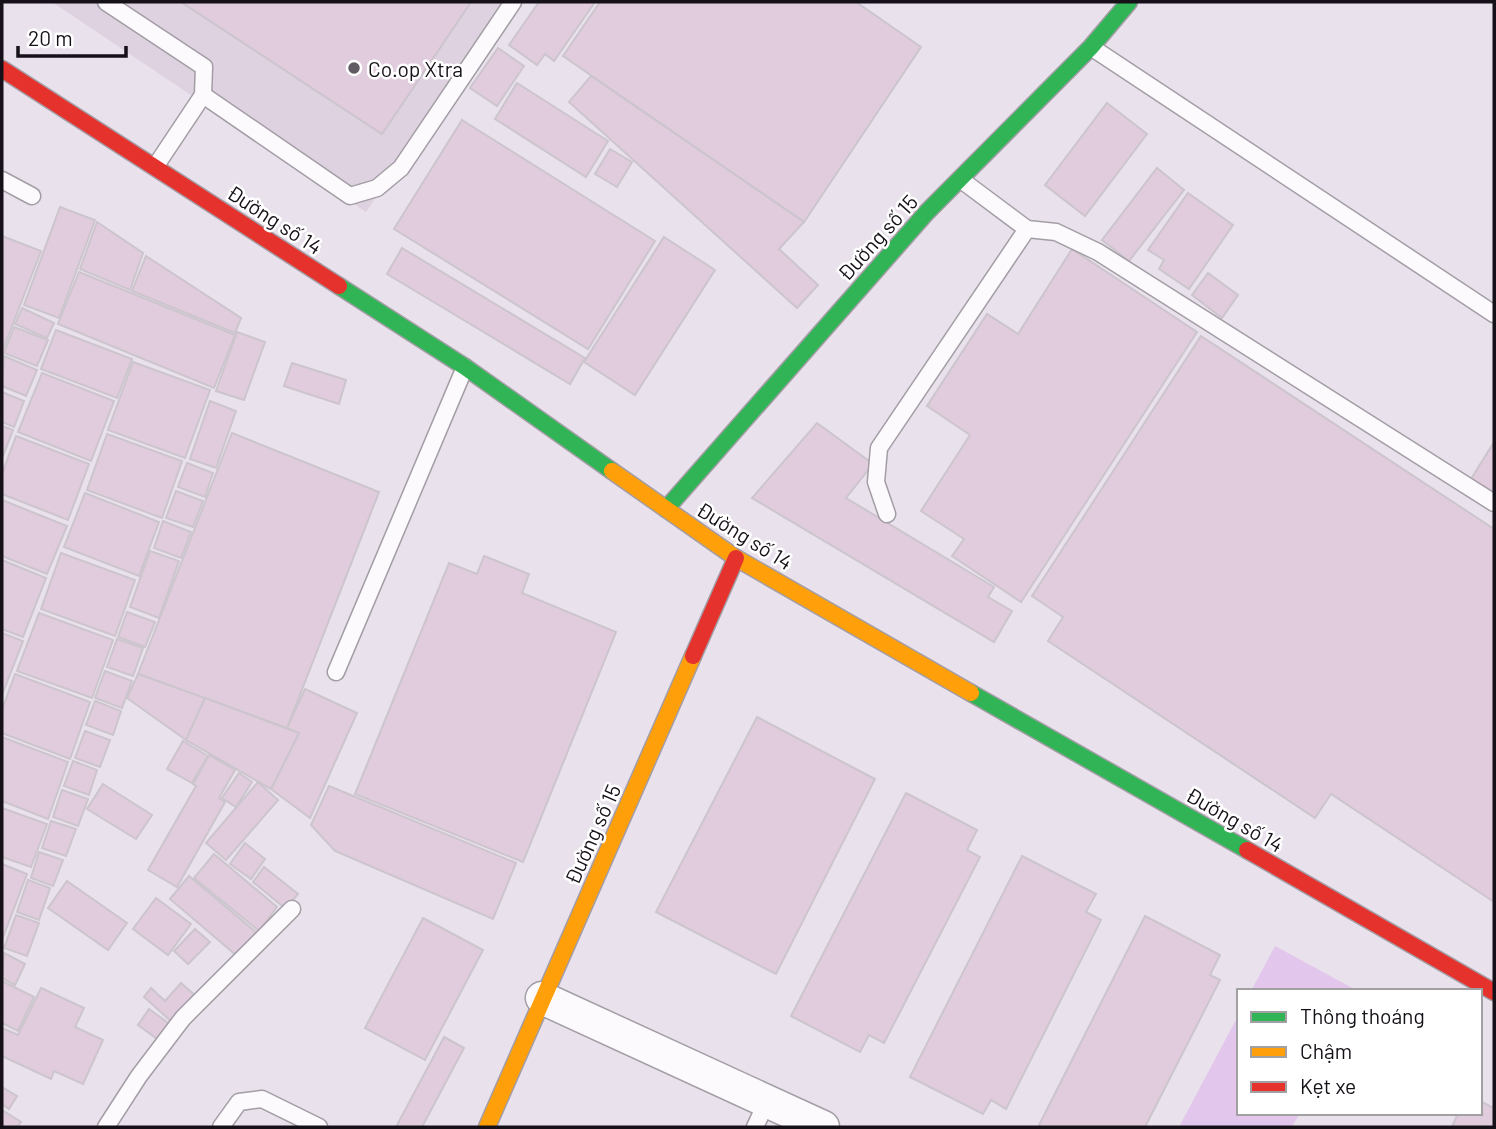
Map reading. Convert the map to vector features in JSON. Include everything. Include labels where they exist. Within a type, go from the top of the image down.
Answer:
[{"type":"street","name":"Đường số 15","points":[[666,509],[918,223],[1091,47],[1129,2]]},
{"type":"street","name":"Đường số 14","points":[[2,69],[465,367],[736,558],[1494,992]]},
{"type":"street","name":"Đường số 15","points":[[487,1127],[736,558]]},
{"type":"street","points":[[542,998],[761,1114],[823,1127]]},
{"type":"lane","points":[[106,2],[204,67],[203,94],[155,167]]},
{"type":"lane","points":[[203,94],[351,196],[377,188],[401,168],[513,2]]},
{"type":"lane","points":[[1091,47],[1494,314]]},
{"type":"lane","points":[[960,179],[1027,229],[1056,232],[1098,252],[1494,503]]},
{"type":"lane","points":[[2,180],[32,196]]},
{"type":"lane","points":[[887,514],[876,482],[879,448],[1027,229]]},
{"type":"lane","points":[[337,672],[465,367]]},
{"type":"lane","points":[[106,1127],[139,1076],[183,1018],[292,909]]},
{"type":"lane","points":[[221,1127],[239,1102],[262,1099],[319,1127]]},
{"type":"shaded area","points":[[52,2],[510,2],[366,212]]},
{"type":"shaded area","points":[[1275,946],[1354,989],[1252,989]]},
{"type":"shaded area","points":[[1237,1018],[1237,1115],[1299,1115],[1292,1127],[1179,1127]]},
{"type":"building","name":"Co.op Xtra","points":[[181,2],[471,2],[382,134]]},
{"type":"building","points":[[539,2],[595,2],[554,61],[545,54],[537,65],[509,45]]},
{"type":"building","points":[[600,2],[856,2],[921,47],[804,222],[563,56]]},
{"type":"building","points":[[498,48],[524,66],[497,106],[470,88]]},
{"type":"building","points":[[591,76],[804,222],[779,249],[818,285],[797,308],[569,102]]},
{"type":"building","points":[[517,83],[608,141],[586,177],[495,119]]},
{"type":"building","points":[[1107,103],[1147,134],[1085,216],[1045,185]]},
{"type":"building","points":[[462,120],[655,241],[588,349],[394,229]]},
{"type":"building","points":[[610,149],[632,162],[617,187],[595,174]]},
{"type":"building","points":[[1157,168],[1184,190],[1129,261],[1102,240]]},
{"type":"building","points":[[1188,193],[1233,225],[1189,289],[1159,269],[1164,260],[1148,250]]},
{"type":"building","points":[[60,207],[95,220],[59,318],[24,305]]},
{"type":"building","points":[[97,222],[143,253],[130,290],[80,269]]},
{"type":"building","points":[[2,236],[41,251],[2,352]]},
{"type":"building","points":[[664,237],[715,270],[635,395],[584,362]]},
{"type":"building","points":[[402,248],[585,358],[570,384],[387,274]]},
{"type":"building","points":[[1072,249],[1197,332],[1021,602],[952,556],[964,539],[921,511],[970,435],[927,406],[987,314],[1018,334]]},
{"type":"building","points":[[146,256],[241,318],[235,333],[132,291]]},
{"type":"building","points":[[79,272],[235,335],[214,388],[58,324]]},
{"type":"building","points":[[1208,273],[1238,295],[1222,318],[1192,295]]},
{"type":"building","points":[[22,308],[54,323],[47,338],[15,324]]},
{"type":"building","points":[[14,327],[48,340],[37,366],[4,353]]},
{"type":"building","points":[[56,330],[132,359],[117,398],[41,369]]},
{"type":"building","points":[[237,332],[265,342],[244,400],[216,391]]},
{"type":"building","points":[[1201,336],[1494,529],[1494,902],[1331,794],[1315,818],[1048,641],[1063,617],[1032,596]]},
{"type":"building","points":[[4,356],[37,370],[26,396],[2,386]]},
{"type":"building","points":[[133,362],[210,390],[185,458],[108,430]]},
{"type":"building","points":[[292,363],[346,380],[339,404],[284,386]]},
{"type":"building","points":[[42,373],[114,401],[91,461],[18,432]]},
{"type":"building","points":[[2,392],[24,401],[14,427],[2,422]]},
{"type":"building","points":[[210,401],[236,411],[216,468],[190,459]]},
{"type":"building","points":[[817,423],[873,464],[846,498],[994,587],[988,597],[1012,611],[994,642],[752,498]]},
{"type":"building","points":[[2,426],[13,430],[3,456],[2,456]]},
{"type":"building","points":[[232,433],[379,492],[287,728],[138,674]]},
{"type":"building","points":[[107,434],[182,461],[162,518],[87,490]]},
{"type":"building","points":[[16,436],[89,464],[68,520],[2,494],[2,474]]},
{"type":"building","points":[[1494,442],[1494,494],[1471,479]]},
{"type":"building","points":[[187,463],[213,473],[205,497],[178,487]]},
{"type":"building","points":[[176,491],[203,501],[193,527],[166,518]]},
{"type":"building","points":[[85,493],[159,522],[139,576],[64,547]]},
{"type":"building","points":[[2,500],[67,526],[47,574],[2,556]]},
{"type":"building","points":[[163,521],[191,532],[181,558],[154,548]]},
{"type":"building","points":[[150,551],[179,561],[159,618],[130,607]]},
{"type":"building","points":[[61,553],[135,580],[115,636],[41,609]]},
{"type":"building","points":[[484,556],[529,574],[522,593],[616,632],[523,862],[355,794],[449,563],[477,574]]},
{"type":"building","points":[[2,560],[46,578],[23,637],[2,629]]},
{"type":"building","points":[[127,612],[155,622],[145,647],[118,637]]},
{"type":"building","points":[[39,613],[113,640],[92,698],[17,671]]},
{"type":"building","points":[[2,633],[23,641],[2,695]]},
{"type":"building","points":[[117,639],[143,648],[133,676],[107,667]]},
{"type":"building","points":[[105,671],[132,681],[122,708],[95,698]]},
{"type":"building","points":[[15,674],[90,702],[70,759],[2,733],[2,710]]},
{"type":"building","points":[[138,674],[205,698],[186,740],[127,698]]},
{"type":"building","points":[[305,689],[357,713],[310,818],[271,789],[299,733],[287,728]]},
{"type":"building","points":[[205,698],[299,733],[271,789],[186,740]]},
{"type":"building","points":[[95,701],[121,711],[113,735],[86,725]]},
{"type":"building","points":[[757,717],[875,779],[776,974],[656,912]]},
{"type":"building","points":[[85,731],[110,740],[100,767],[75,758]]},
{"type":"building","points":[[2,737],[68,762],[48,819],[2,801]]},
{"type":"building","points":[[183,741],[208,756],[192,783],[167,769]]},
{"type":"building","points":[[209,755],[235,770],[219,798],[225,802],[177,887],[148,870],[196,786],[193,784]]},
{"type":"building","points":[[73,761],[97,770],[89,795],[64,786]]},
{"type":"building","points":[[239,773],[252,782],[236,807],[222,798]]},
{"type":"building","points":[[258,782],[278,800],[226,860],[206,843]]},
{"type":"building","points":[[103,784],[152,815],[136,839],[87,809]]},
{"type":"building","points":[[329,786],[516,863],[493,919],[335,851],[311,825]]},
{"type":"building","points":[[62,790],[88,799],[78,826],[53,817]]},
{"type":"building","points":[[906,793],[977,830],[967,850],[980,857],[884,1043],[869,1035],[860,1052],[791,1016]]},
{"type":"building","points":[[2,808],[47,824],[31,867],[2,857]]},
{"type":"building","points":[[51,821],[76,829],[66,856],[42,848]]},
{"type":"building","points":[[245,843],[265,859],[251,879],[230,864]]},
{"type":"building","points":[[39,852],[63,860],[53,886],[31,878]]},
{"type":"building","points":[[214,854],[277,907],[259,931],[194,878]]},
{"type":"building","points":[[1022,856],[1096,894],[1086,912],[1101,920],[1006,1109],[991,1100],[983,1114],[910,1077]]},
{"type":"building","points":[[2,864],[27,874],[2,940]]},
{"type":"building","points":[[264,867],[298,894],[286,909],[253,882]]},
{"type":"building","points":[[189,876],[257,933],[237,956],[170,899]]},
{"type":"building","points":[[28,880],[50,888],[39,920],[17,912]]},
{"type":"building","points":[[67,881],[127,923],[108,950],[48,908]]},
{"type":"building","points":[[156,898],[191,924],[168,955],[133,929]]},
{"type":"building","points":[[16,915],[39,923],[27,956],[4,948]]},
{"type":"building","points":[[1145,916],[1220,955],[1210,975],[1220,980],[1145,1127],[1038,1127]]},
{"type":"building","points":[[423,918],[483,950],[425,1060],[365,1028]]},
{"type":"building","points":[[195,929],[210,942],[188,964],[174,951]]},
{"type":"building","points":[[4,953],[25,964],[15,985],[2,978]]},
{"type":"building","points":[[2,981],[34,997],[18,1031],[2,1023]]},
{"type":"building","points":[[181,983],[197,997],[173,1023],[144,997],[151,988],[165,1001]]},
{"type":"building","points":[[41,988],[84,1008],[75,1027],[103,1040],[83,1084],[54,1071],[51,1079],[2,1056],[2,1028],[18,1035]]},
{"type":"building","points":[[149,1009],[171,1025],[160,1041],[138,1025]]},
{"type":"building","points":[[444,1037],[464,1048],[422,1127],[396,1127]]},
{"type":"building","points":[[2,1087],[17,1096],[9,1109],[2,1104]]},
{"type":"building","points":[[1482,1102],[1494,1108],[1494,1127],[1452,1127],[1457,1115],[1482,1115]]},
{"type":"building","points":[[2,1110],[21,1122],[17,1127],[2,1127]]},
{"type":"traffic: fast","points":[[666,509],[927,212],[1091,47],[1129,2]]},
{"type":"traffic: fast","points":[[339,286],[465,367],[612,471]]},
{"type":"traffic: fast","points":[[971,693],[1247,850]]},
{"type":"traffic: slow","points":[[612,471],[736,558],[971,693]]},
{"type":"traffic: slow","points":[[487,1127],[693,656]]},
{"type":"traffic: jam","points":[[2,69],[339,286]]},
{"type":"traffic: jam","points":[[693,656],[736,558]]},
{"type":"traffic: jam","points":[[1247,850],[1494,992]]},
{"type":"place","name":"Co.op Xtra","points":[[354,68]]}]
